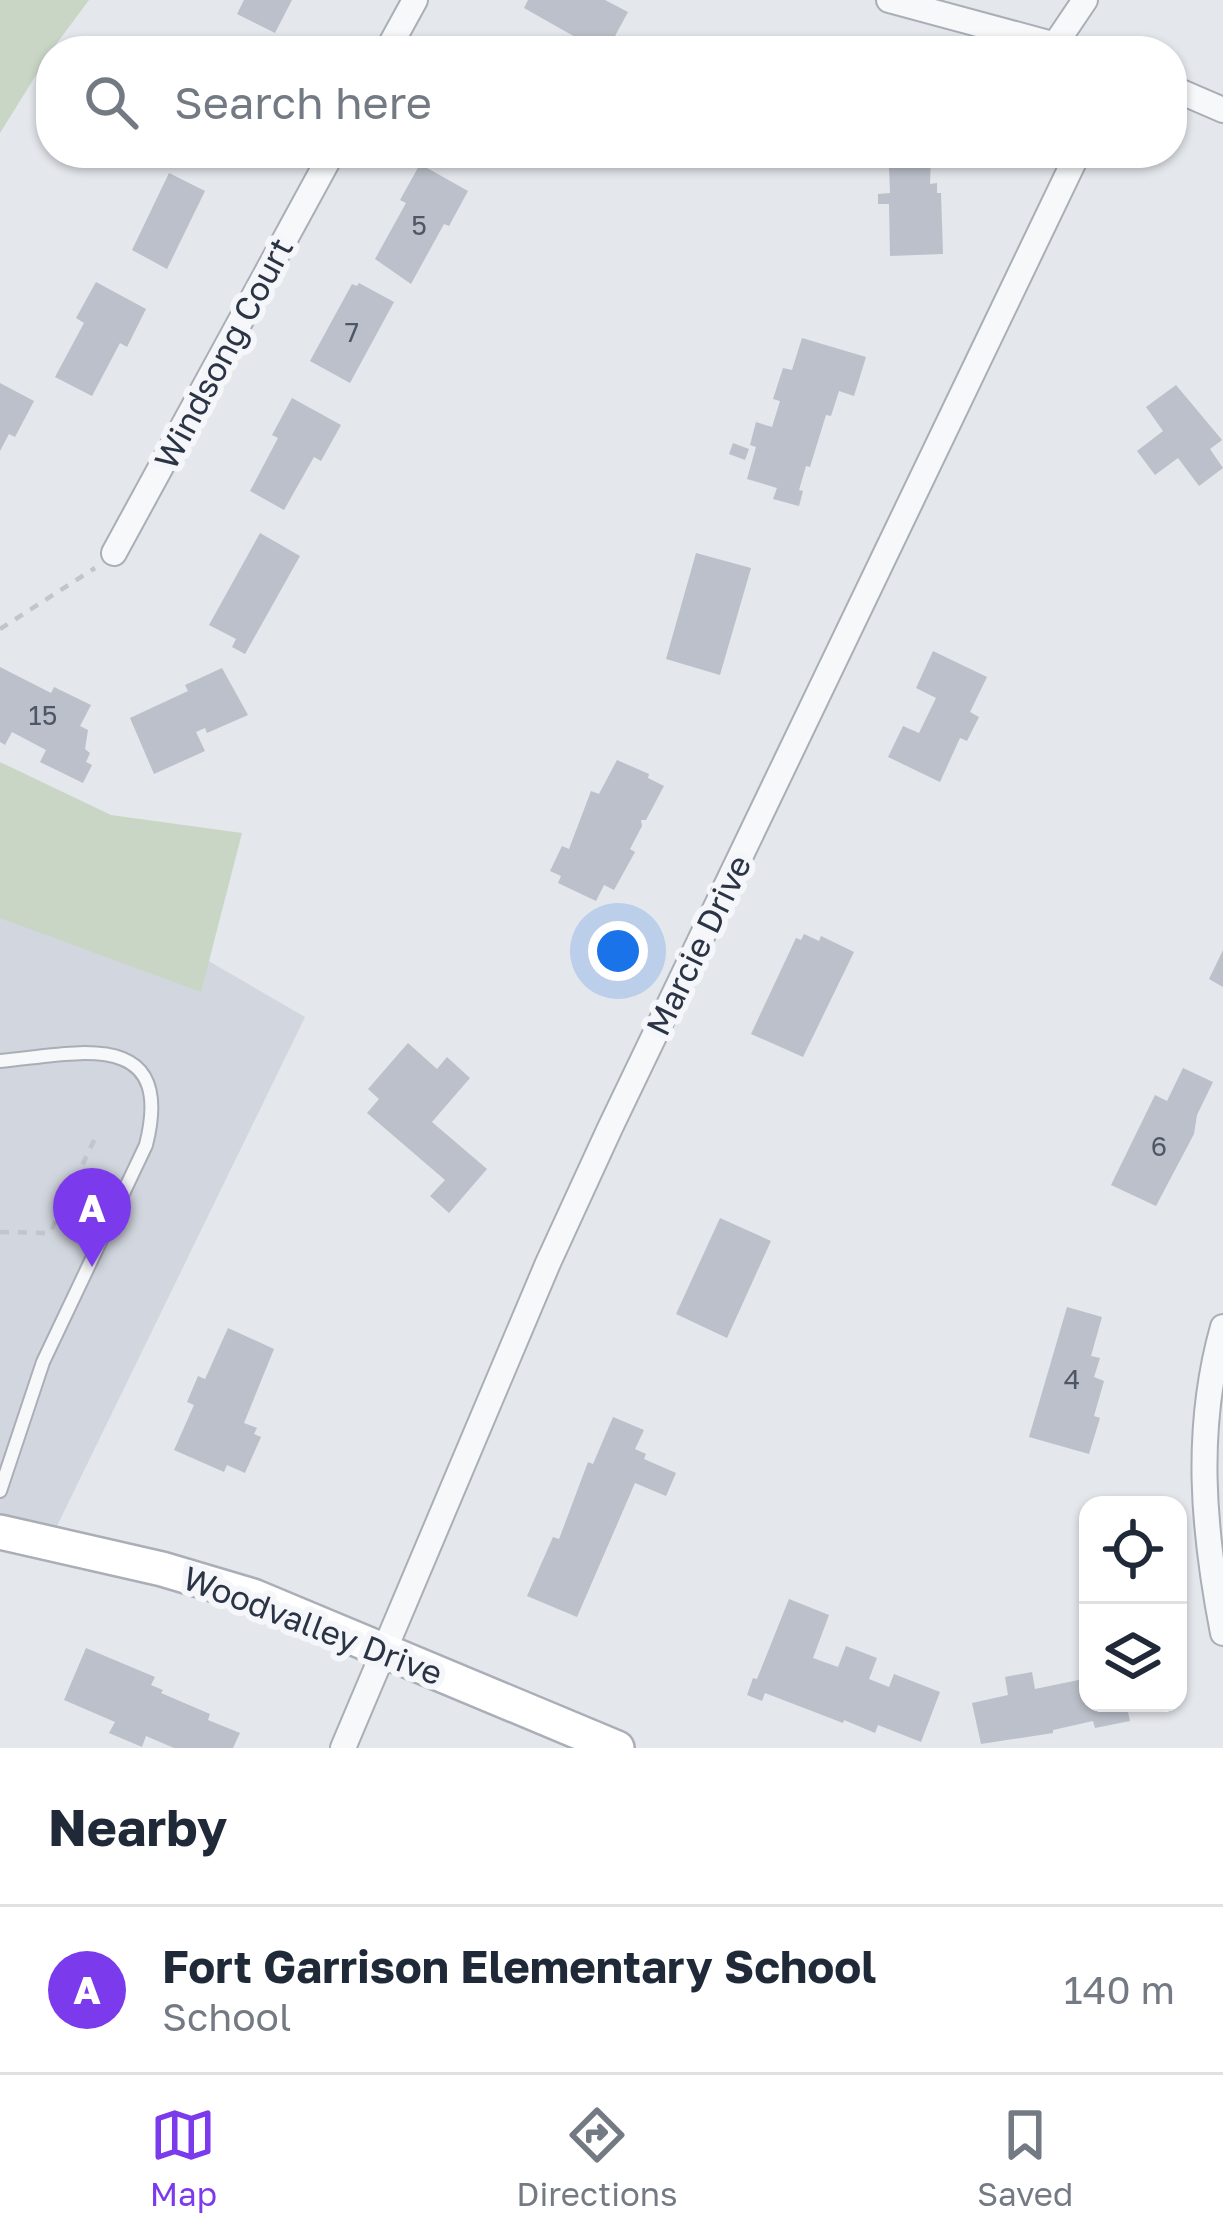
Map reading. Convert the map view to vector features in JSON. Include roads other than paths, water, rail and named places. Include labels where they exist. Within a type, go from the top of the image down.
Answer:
[{"type":"street","points":[[395,36],[415,0]]},
{"type":"street","points":[[890,0],[1026,36]]},
{"type":"street","points":[[1071,36],[1085,0]]},
{"type":"street","points":[[1187,94],[1223,110]]},
{"type":"street","name":"Windsong Court","points":[[114,554],[324,168]]},
{"type":"street","name":"Marcie Drive","points":[[343,1748],[610,1128],[1071,168]]},
{"type":"street","points":[[1223,1328],[1206,1408],[1202,1461],[1205,1527],[1223,1633]]},
{"type":"street","name":"Woodvalley Drive","points":[[0,1532],[231,1589],[386,1648],[616,1748]]},
{"type":"lane","points":[[0,1060],[116,1054],[143,1076],[155,1110],[146,1145],[43,1362],[0,1491]]},
{"type":"place","name":"Fort Garrison Elementary School","points":[[92,1267]]}]
